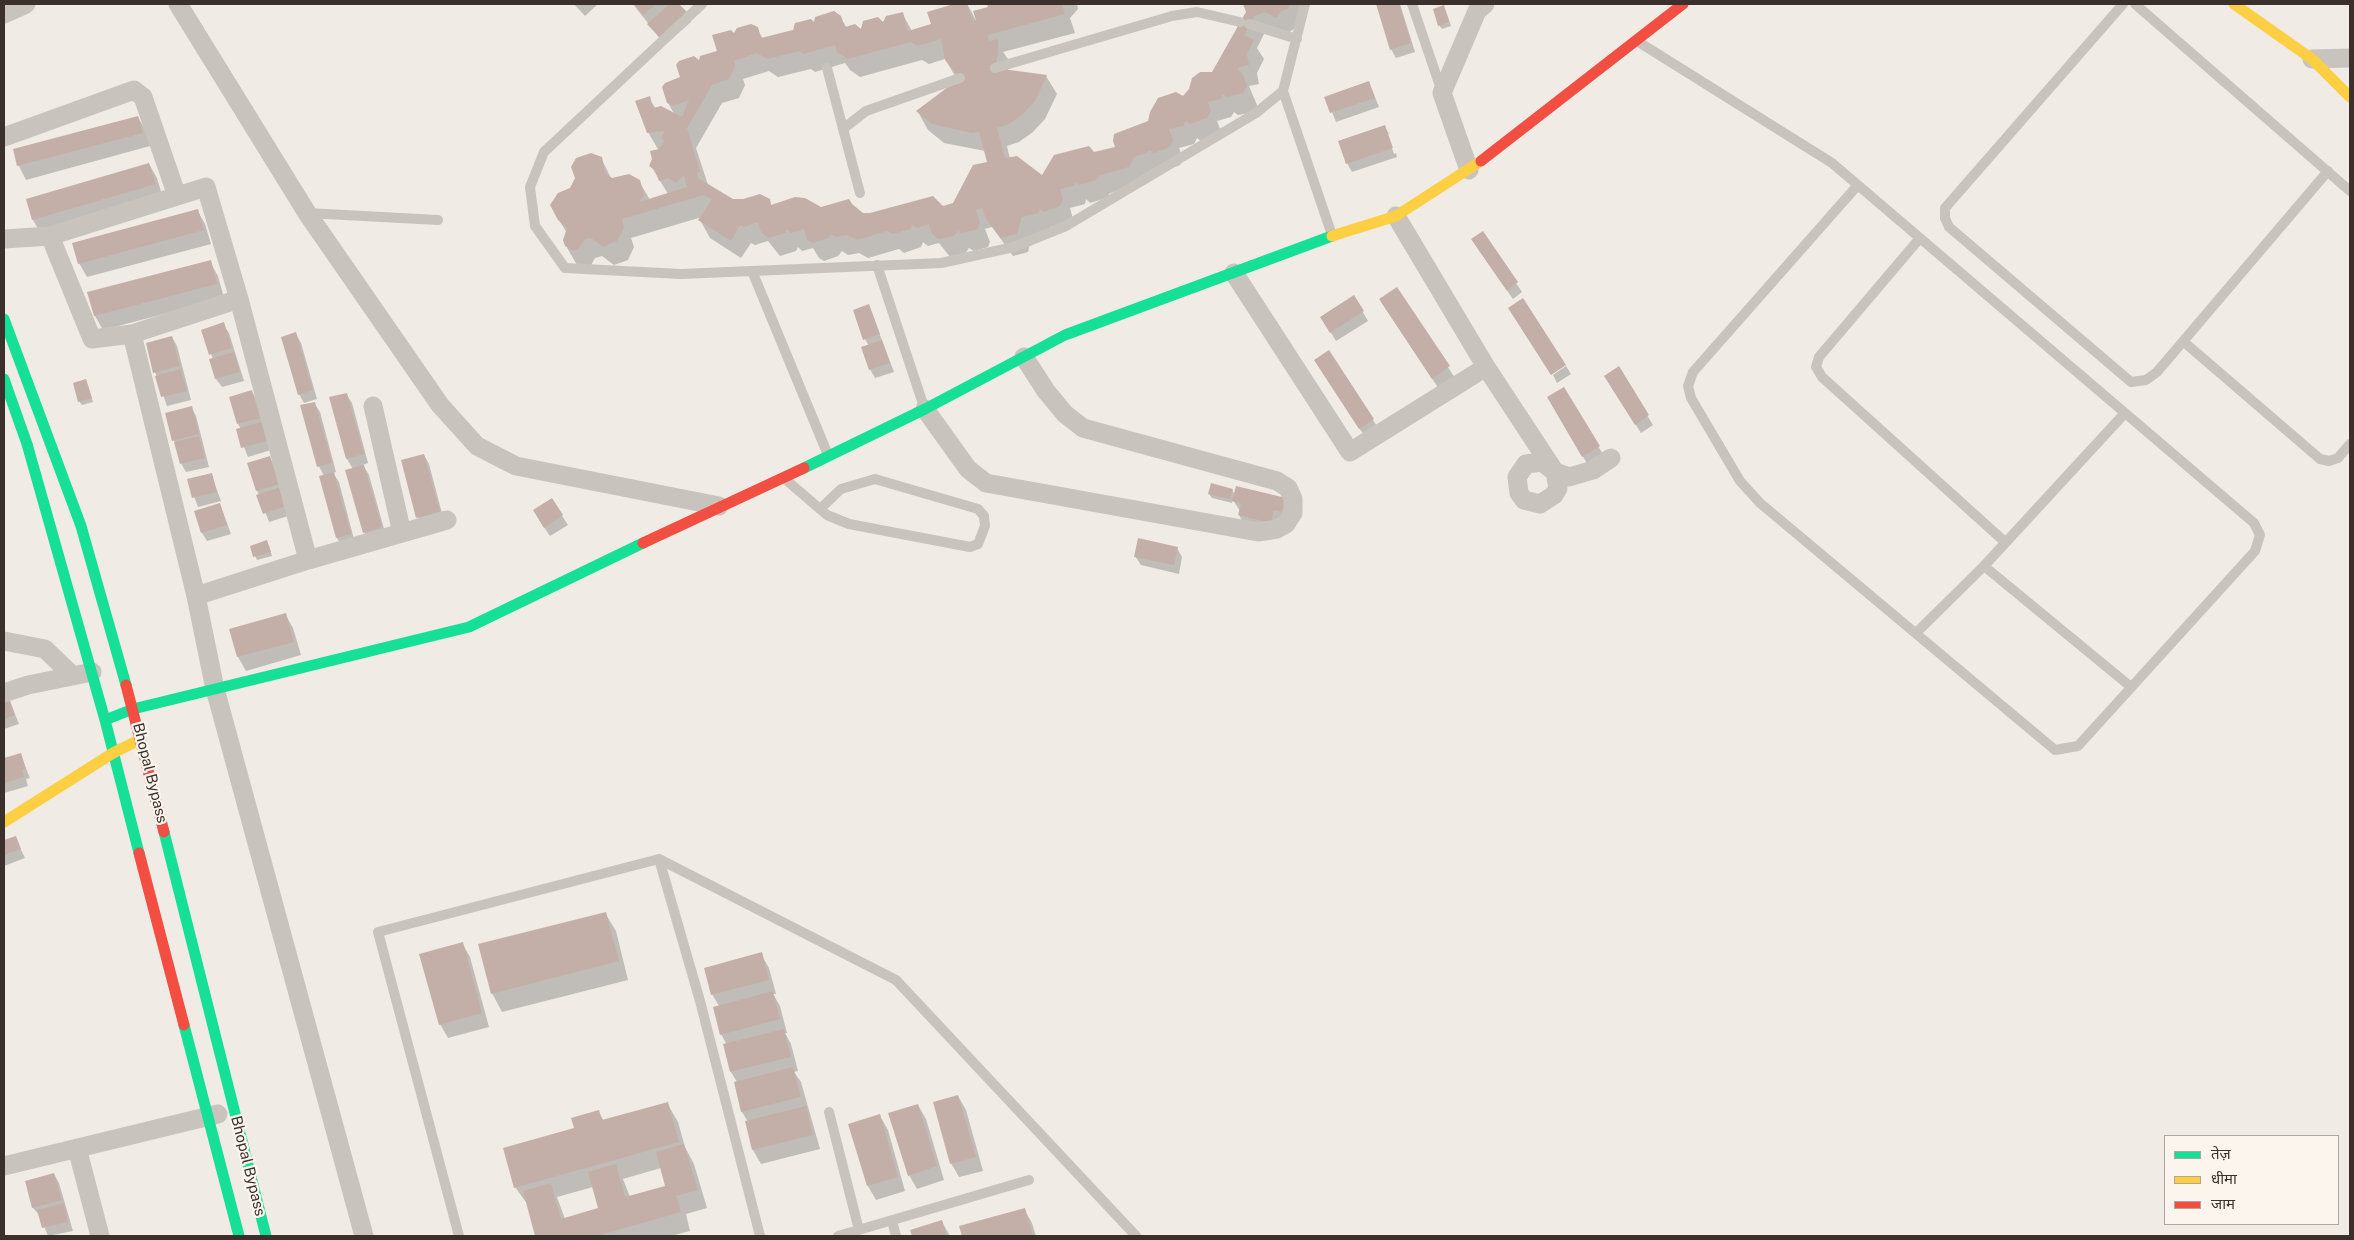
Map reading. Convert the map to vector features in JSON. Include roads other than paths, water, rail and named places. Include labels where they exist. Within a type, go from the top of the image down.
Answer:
[{"type":"street","points":[[4,14],[26,4]]},
{"type":"street","points":[[178,4],[306,213],[440,405],[477,446],[516,466],[719,506]]},
{"type":"street","points":[[1469,170],[1442,93],[1477,11],[1485,4]]},
{"type":"street","points":[[105,720],[133,709],[469,627],[719,506],[784,478],[925,409],[1065,336],[1332,236],[1396,216],[1469,170],[1683,4]]},
{"type":"street","points":[[2234,4],[2312,59],[2350,97]]},
{"type":"street","points":[[2312,59],[2350,58]]},
{"type":"street","points":[[4,137],[134,90],[143,97],[176,196]]},
{"type":"street","points":[[4,239],[50,236],[206,187],[239,299],[308,560]]},
{"type":"street","points":[[1396,216],[1486,368],[1555,472],[1569,477],[1575,476],[1593,470],[1611,458]]},
{"type":"street","points":[[50,236],[92,340],[132,334],[239,299]]},
{"type":"street","points":[[1234,273],[1350,452],[1486,368]]},
{"type":"street","name":"Bhopal Bypass","points":[[4,319],[81,526],[141,739],[266,1236]]},
{"type":"street","points":[[132,334],[196,596],[215,689],[364,1236]]},
{"type":"street","points":[[925,409],[968,469],[986,483],[1258,532],[1277,529],[1286,524],[1293,513],[1294,499],[1288,488],[1277,481],[1083,428],[1065,414],[1046,391],[1024,357]]},
{"type":"street","name":"Bhopal Bypass","points":[[4,379],[27,444],[92,672],[239,1236]]},
{"type":"street","points":[[373,406],[402,533]]},
{"type":"street","points":[[196,596],[308,560],[447,520]]},
{"type":"street","points":[[4,641],[45,649],[73,676]]},
{"type":"street","points":[[4,693],[28,685],[92,672]]},
{"type":"street","points":[[4,822],[113,753],[141,739]]},
{"type":"street","points":[[4,1166],[234,1110]]},
{"type":"street","points":[[77,1148],[100,1236]]},
{"type":"lane","points":[[702,4],[544,152],[530,187],[535,226],[565,268],[680,274],[752,271],[950,261],[1014,247],[1066,226],[1256,113],[1283,91]]},
{"type":"lane","points":[[1305,4],[1283,91],[1332,236]]},
{"type":"lane","points":[[1412,4],[1442,93]]},
{"type":"lane","points":[[2123,4],[1945,208],[1945,218],[1948,227],[2131,382],[2146,380],[2157,372],[2328,171]]},
{"type":"lane","points":[[2135,4],[2350,191]]},
{"type":"lane","points":[[995,68],[1172,16],[1197,12],[1245,23],[1297,39]]},
{"type":"lane","points":[[1636,40],[1832,163],[2254,523],[2260,535],[2255,551],[2078,746],[2055,750],[1760,502],[1740,481],[1691,398],[1688,386],[1693,372],[1858,186]]},
{"type":"lane","points":[[827,68],[860,193]]},
{"type":"lane","points":[[843,129],[866,111],[960,78]]},
{"type":"lane","points":[[306,213],[438,220]]},
{"type":"lane","points":[[1920,238],[1818,357],[1816,367],[1822,377],[2005,542]]},
{"type":"lane","points":[[877,265],[925,409]]},
{"type":"lane","points":[[752,271],[828,456]]},
{"type":"lane","points":[[2184,342],[2320,459],[2329,461],[2338,458],[2350,444]]},
{"type":"lane","points":[[1916,633],[1984,566],[2125,413]]},
{"type":"lane","points":[[784,478],[820,509],[827,514],[849,524],[970,548],[978,544],[985,526],[984,516],[978,509],[875,479],[841,489],[820,509]]},
{"type":"lane","points":[[1984,566],[2131,687]]},
{"type":"lane","points":[[459,1236],[378,932],[659,859],[896,980],[1136,1236]]},
{"type":"lane","points":[[659,859],[700,1001],[760,1236]]},
{"type":"lane","points":[[829,1112],[859,1230]]},
{"type":"lane","points":[[838,1236],[1029,1180]]},
{"type":"lane","points":[[892,1221],[896,1236]]}]
